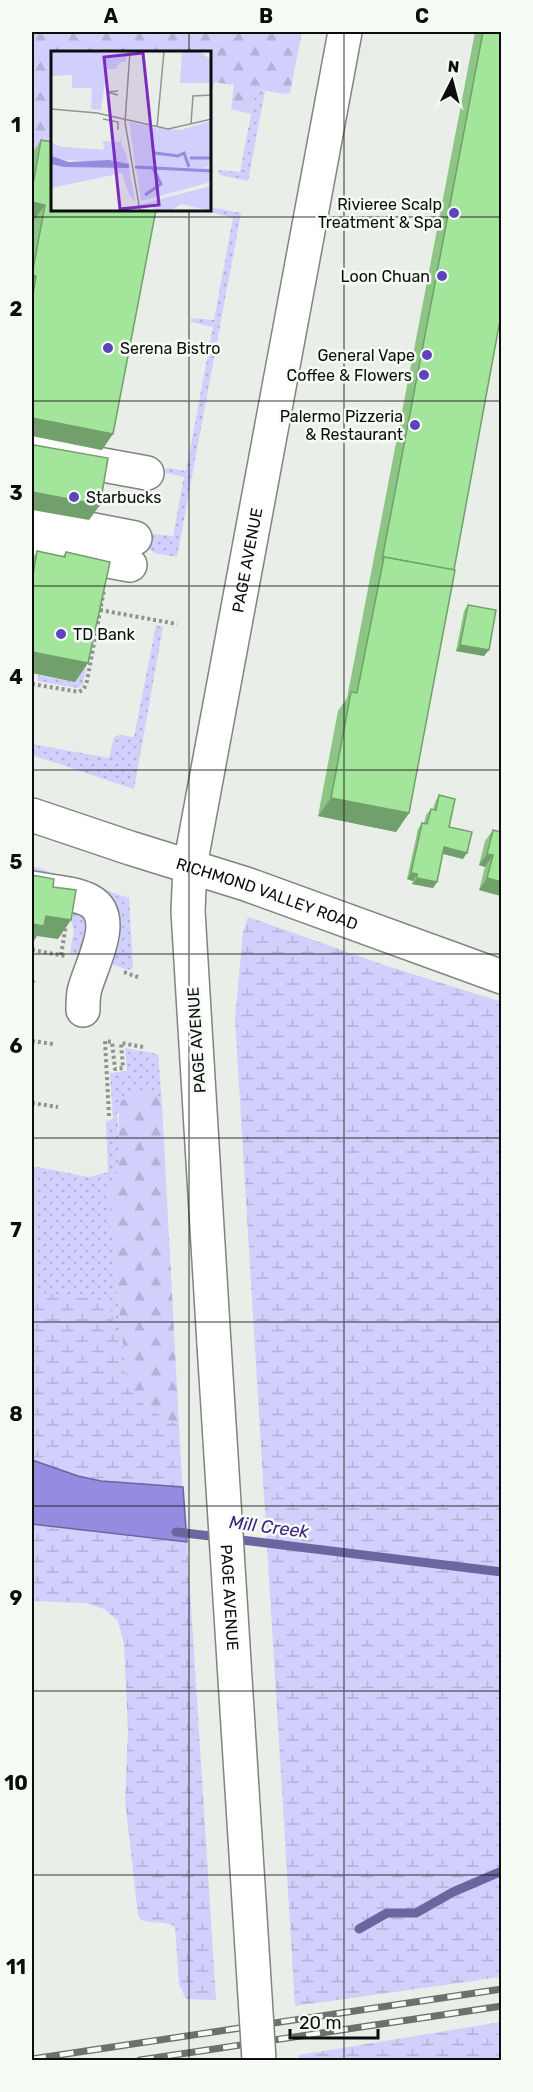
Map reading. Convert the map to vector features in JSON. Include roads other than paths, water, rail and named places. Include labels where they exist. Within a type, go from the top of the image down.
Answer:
[{"type":"street","name":"PAGE AVENUE","points":[[259,2061],[188,911],[190,866],[345,32]]},
{"type":"street","points":[[32,452],[147,473]]},
{"type":"street","points":[[32,518],[132,552],[32,547]]},
{"type":"street","name":"RICHMOND VALLEY ROAD","points":[[32,815],[246,884],[501,977]]},
{"type":"street","points":[[32,888],[86,899],[98,908],[102,916],[102,939],[84,993],[83,1010]]},
{"type":"waterway","name":"Mill Creek","points":[[176,1532],[219,1537]]},
{"type":"waterway","name":"Mill Creek","points":[[233,1539],[502,1572]]},
{"type":"waterway","points":[[359,1929],[387,1913],[416,1913],[453,1892],[502,1871]]},
{"type":"railway","points":[[32,2059],[502,1989]]},
{"type":"railway","points":[[140,2060],[502,2006]]},
{"type":"place","name":"Rivieree Scalp Treatment & Spa","points":[[454,213]]},
{"type":"place","name":"Loon Chuan","points":[[442,276]]},
{"type":"place","name":"Serena Bistro","points":[[108,348]]},
{"type":"place","name":"General Vape","points":[[427,355]]},
{"type":"place","name":"Coffee & Flowers","points":[[424,375]]},
{"type":"place","name":"Palermo Pizzeria & Restaurant","points":[[415,425]]},
{"type":"place","name":"Starbucks","points":[[74,497]]},
{"type":"place","name":"TD Bank","points":[[61,634]]}]
